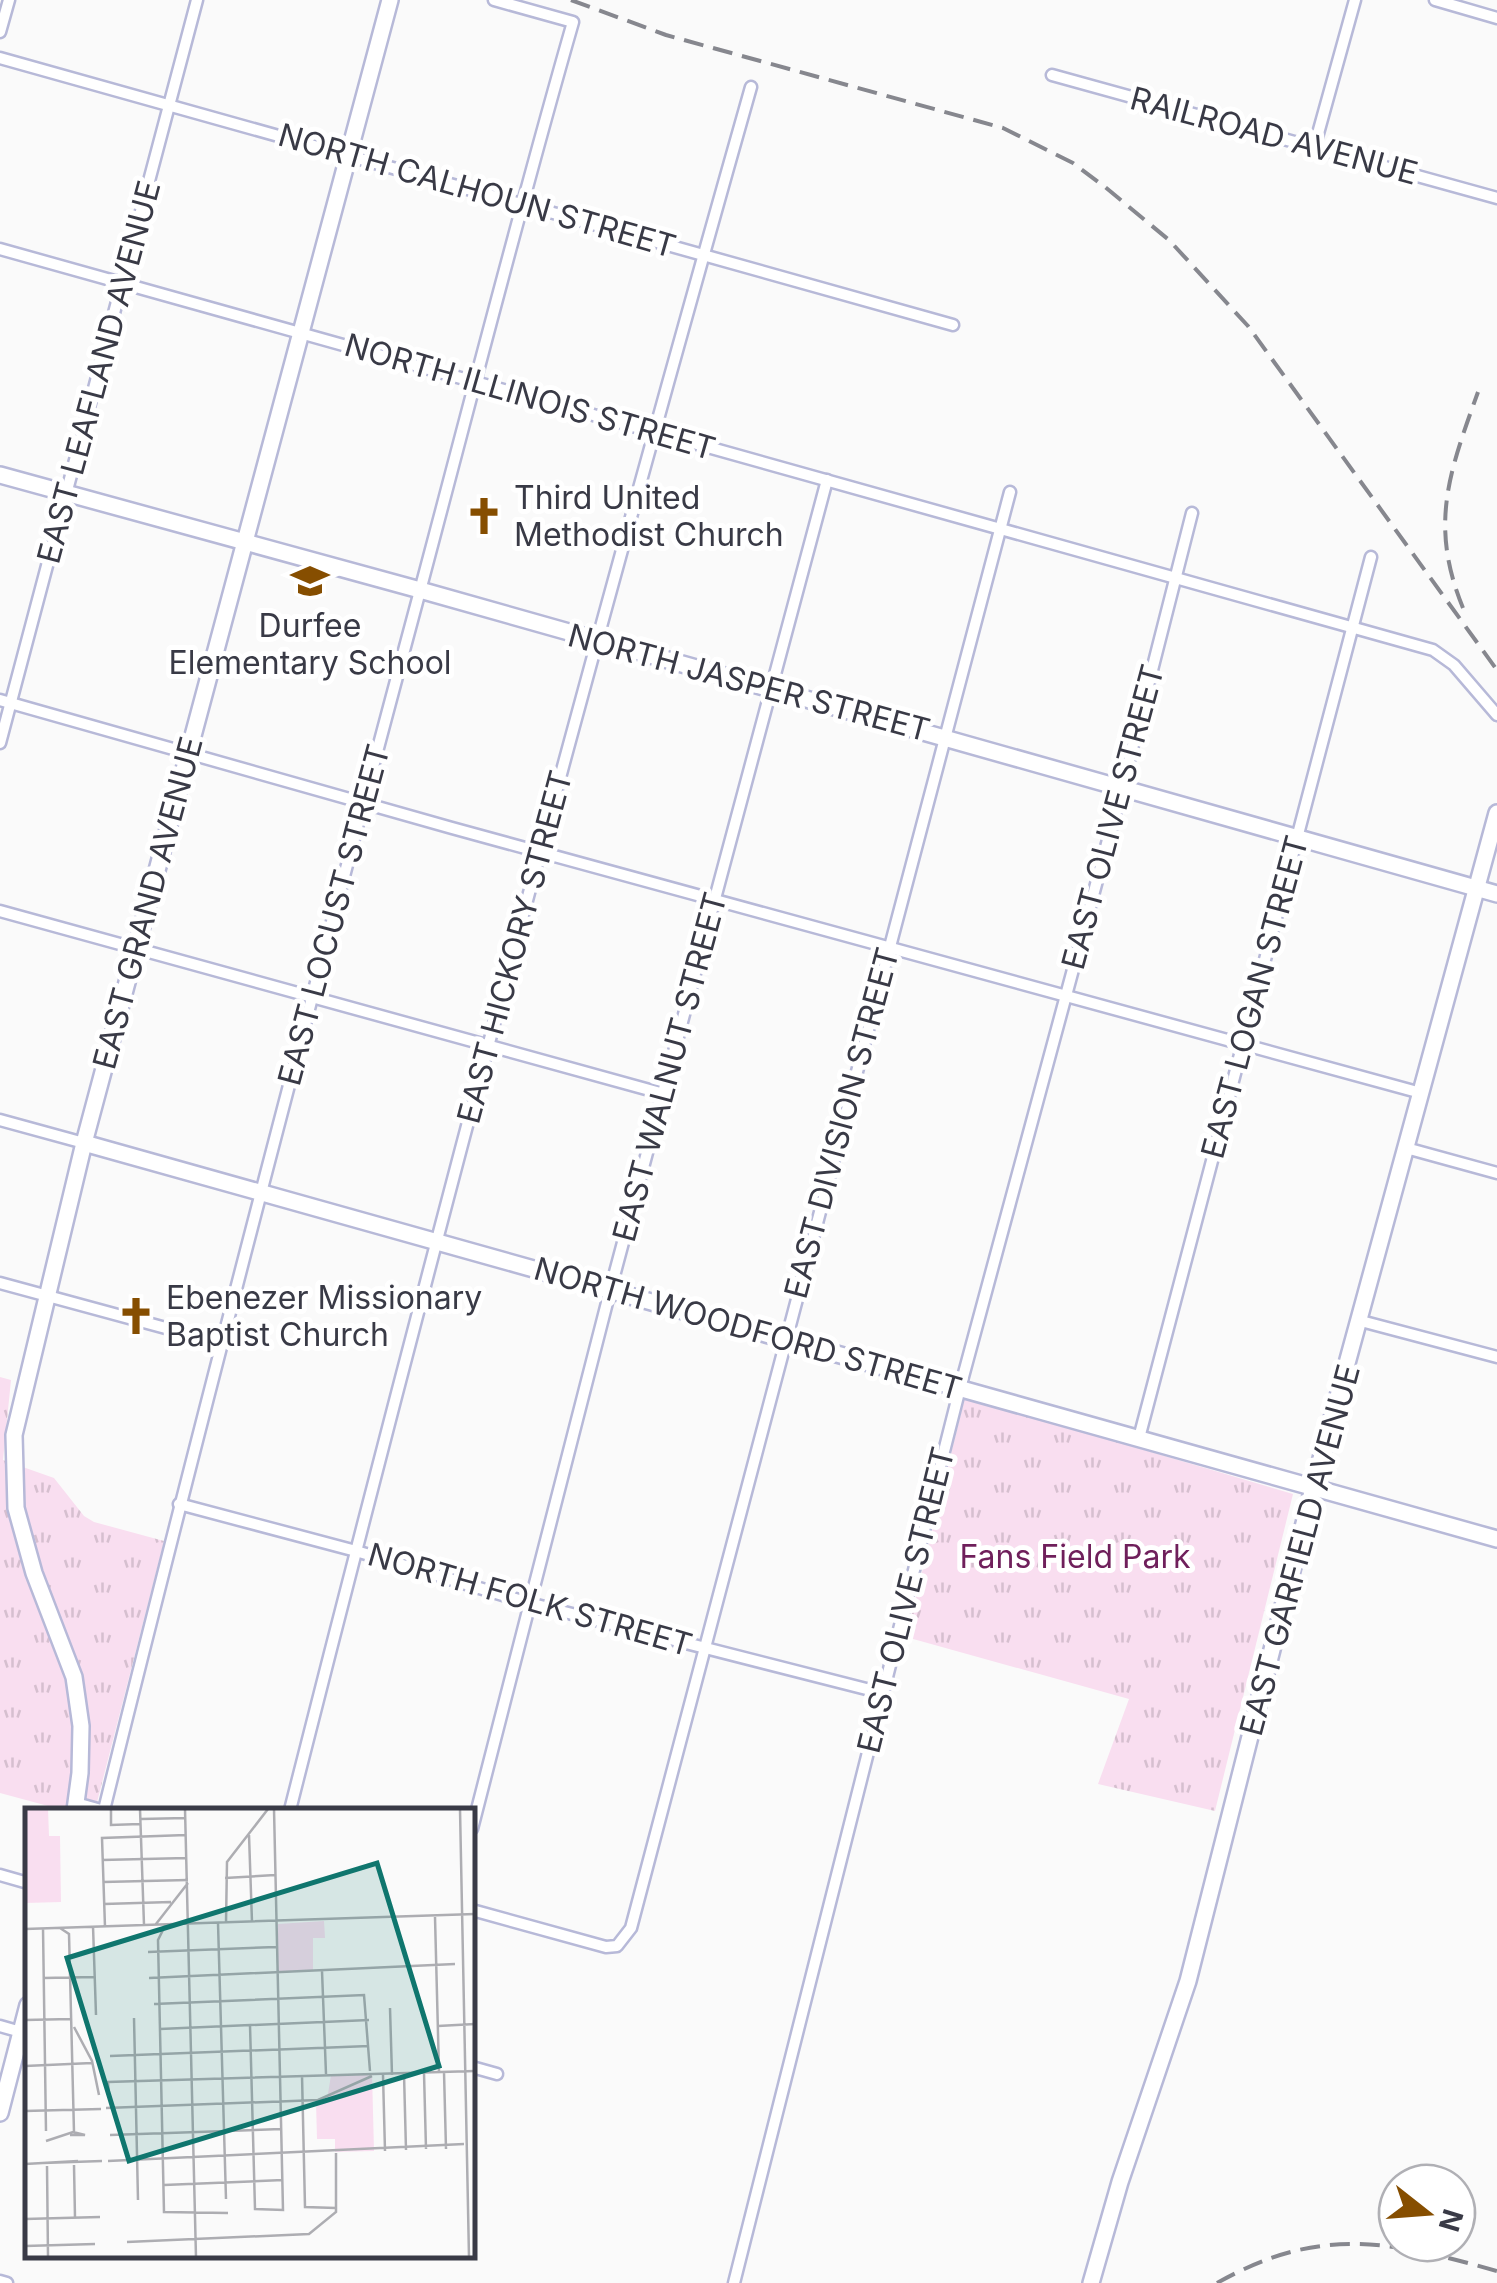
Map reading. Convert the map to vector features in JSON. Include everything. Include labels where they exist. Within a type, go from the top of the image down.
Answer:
[{"type":"street","points":[[0,32],[9,0]]},
{"type":"street","name":"EAST LEAFLAND AVENUE","points":[[0,743],[6,701],[66,494],[197,0]]},
{"type":"street","name":"EAST GRAND AVENUE","points":[[76,1807],[81,1726],[74,1677],[16,1508],[14,1436],[84,1143],[390,0]]},
{"type":"street","name":"EAST LOCUST STREET","points":[[103,1808],[363,802],[573,22],[494,0]]},
{"type":"street","points":[[1314,148],[1354,0]]},
{"type":"street","points":[[1435,0],[1497,18]]},
{"type":"street","name":"NORTH CALHOUN STREET","points":[[0,58],[954,326]]},
{"type":"street","name":"RAILROAD AVENUE","points":[[1052,75],[1497,198]]},
{"type":"street","name":"EAST HICKORY STREET","points":[[291,1808],[435,1242],[751,87]]},
{"type":"street","name":"NORTH ILLINOIS STREET","points":[[0,249],[1434,650],[1454,665],[1497,715]]},
{"type":"street","name":"NORTH JASPER STREET","points":[[0,475],[1497,894]]},
{"type":"street","name":"EAST WALNUT STREET","points":[[475,1816],[610,1291],[827,480]]},
{"type":"street","name":"EAST DIVISION STREET","points":[[475,1911],[606,1947],[617,1946],[630,1928],[1010,492]]},
{"type":"street","name":"EAST OLIVE STREET","points":[[734,2283],[960,1388],[1192,512]]},
{"type":"street","name":"EAST LOGAN STREET","points":[[1139,1438],[1372,557]]},
{"type":"street","points":[[6,701],[1065,998],[1421,1093]]},
{"type":"street","name":"EAST GARFIELD AVENUE","points":[[1091,2283],[1120,2182],[1188,1980],[1313,1488],[1497,813]]},
{"type":"street","points":[[0,912],[664,1094]]},
{"type":"street","name":"NORTH WOODFORD STREET","points":[[0,1120],[1497,1539]]},
{"type":"street","points":[[1406,1148],[1497,1173]]},
{"type":"street","points":[[0,1284],[222,1344]]},
{"type":"street","points":[[1360,1322],[1497,1356]]},
{"type":"street","name":"NORTH FOLK STREET","points":[[179,1504],[529,1603],[882,1693]]},
{"type":"street","points":[[0,1875],[25,1882]]},
{"type":"street","points":[[0,2112],[25,2016]]},
{"type":"street","points":[[0,2026],[21,2032]]},
{"type":"street","points":[[475,2069],[496,2074]]},
{"type":"green space","points":[[0,1377],[11,1380],[3,1460],[54,1478],[84,1516],[94,1522],[164,1541],[96,1808],[56,1808],[0,1793]]},
{"type":"green space","name":"Fans Field Park","points":[[965,1397],[1293,1494],[1215,1811],[1098,1784],[1129,1699],[906,1637]]},
{"type":"railway","points":[[571,0],[666,35],[1003,128],[1073,163],[1169,240],[1248,326],[1497,670]]},
{"type":"railway","points":[[1463,608],[1447,551],[1445,525],[1452,474],[1478,392]]},
{"type":"railway","points":[[1217,2283],[1289,2252],[1356,2244],[1423,2252],[1497,2271]]},
{"type":"place","name":"Third United Methodist Church","points":[[484,516]]},
{"type":"place","name":"Durfee Elementary School","points":[[310,581]]},
{"type":"place","name":"Ebenezer Missionary Baptist Church","points":[[136,1316]]}]
